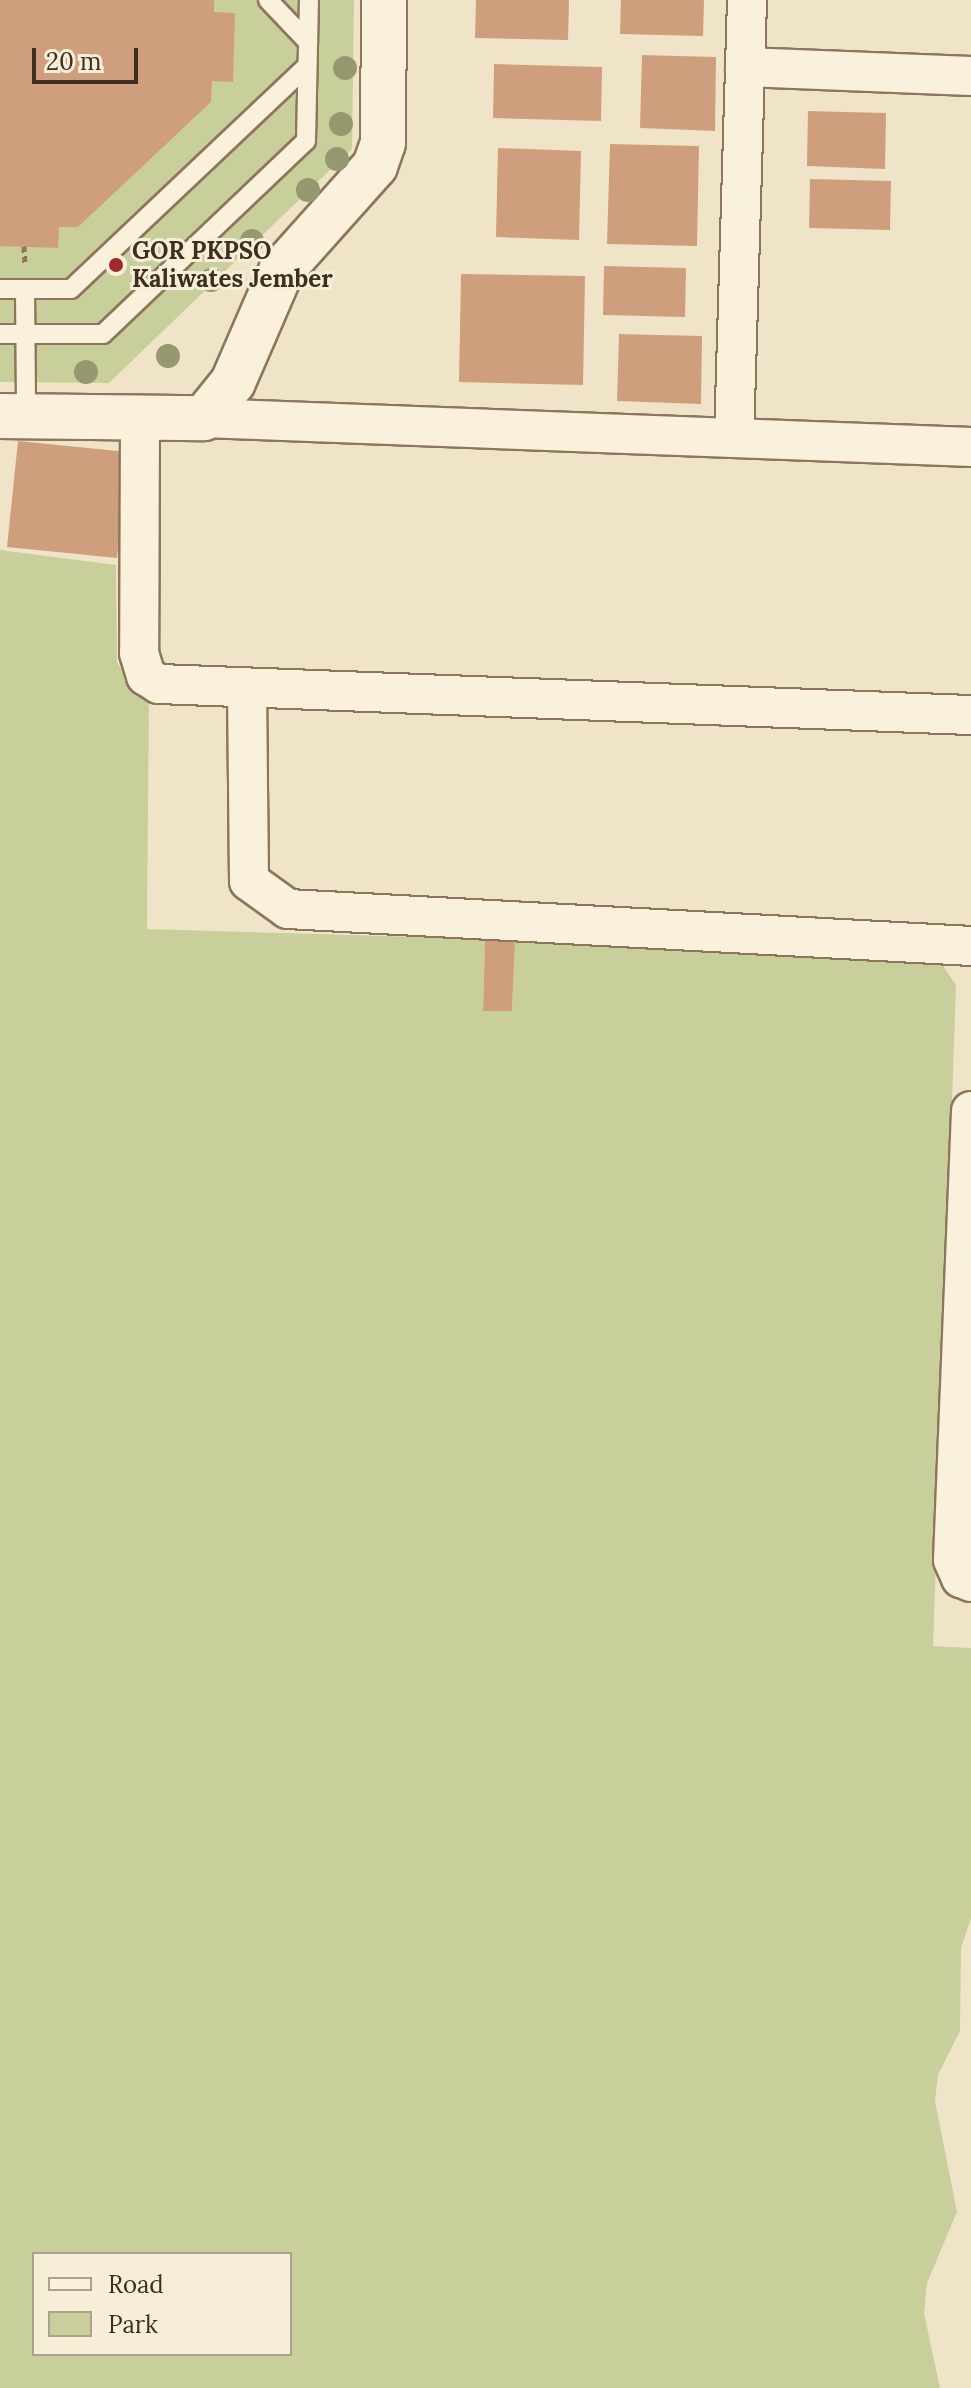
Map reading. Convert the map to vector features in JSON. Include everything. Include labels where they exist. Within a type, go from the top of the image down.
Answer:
[{"type":"street","points":[[204,418],[233,382],[281,271],[375,166],[383,143],[384,0]]},
{"type":"street","points":[[734,438],[747,0]]},
{"type":"street","points":[[745,67],[971,76]]},
{"type":"street","points":[[13,416],[204,418],[971,447]]},
{"type":"street","points":[[140,418],[142,667],[159,684],[971,715]]},
{"type":"street","points":[[247,689],[249,881],[288,909],[971,946]]},
{"type":"street","points":[[971,1111],[967,1416],[953,1560],[961,1578],[971,1582]]},
{"type":"lane","points":[[268,0],[308,42]]},
{"type":"lane","points":[[0,334],[97,335],[119,320],[306,141],[309,0]]},
{"type":"lane","points":[[0,289],[73,287],[307,66]]},
{"type":"lane","points":[[13,416],[26,335],[25,289]]},
{"type":"green space","name":"GOR PKPSO Kaliwates Jember","points":[[0,0],[354,0],[352,149],[109,383],[0,382]]},
{"type":"green space","points":[[0,550],[116,565],[117,662],[127,679],[149,690],[147,929],[485,939],[483,1011],[512,1011],[515,940],[937,957],[956,985],[933,1646],[971,1648],[971,1918],[961,1948],[960,2031],[938,2075],[935,2101],[957,2212],[927,2283],[924,2313],[940,2388],[0,2388]]},
{"type":"building","points":[[0,0],[214,0],[214,12],[235,13],[233,82],[212,81],[211,102],[78,227],[59,227],[58,248],[0,246]]},
{"type":"building","points":[[476,0],[569,0],[568,40],[475,38]]},
{"type":"building","points":[[621,0],[704,0],[703,36],[620,34]]},
{"type":"building","points":[[642,55],[716,57],[715,131],[640,128]]},
{"type":"building","points":[[494,64],[602,67],[601,121],[493,118]]},
{"type":"building","points":[[808,111],[886,113],[885,169],[807,166]]},
{"type":"building","points":[[610,144],[699,146],[697,246],[607,244]]},
{"type":"building","points":[[498,148],[581,151],[579,240],[496,237]]},
{"type":"building","points":[[810,179],[891,181],[890,230],[809,228]]},
{"type":"building","points":[[604,266],[686,268],[685,317],[603,315]]},
{"type":"building","points":[[461,274],[585,276],[583,385],[459,382]]},
{"type":"building","points":[[619,334],[702,336],[701,404],[617,401]]},
{"type":"building","points":[[18,441],[128,452],[117,558],[7,547]]},
{"type":"building","points":[[485,939],[515,940],[512,1011],[483,1011]]},
{"type":"place","name":"GOR PKPSO Kaliwates Jember","points":[[116,265]]}]
